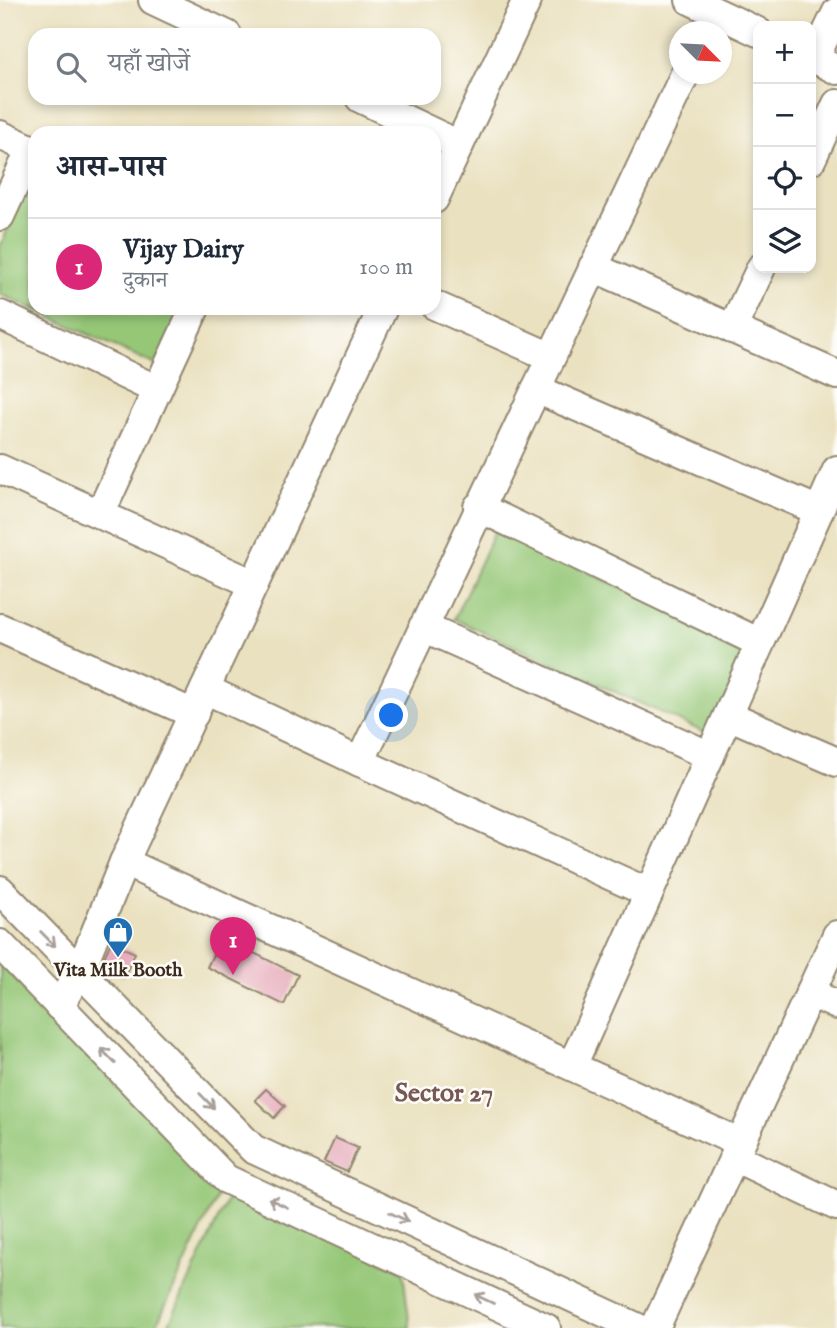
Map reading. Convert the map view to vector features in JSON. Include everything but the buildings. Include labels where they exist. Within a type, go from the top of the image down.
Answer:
[{"type":"street","points":[[153,0],[212,28]]},
{"type":"street","points":[[441,184],[527,0]]},
{"type":"street","points":[[821,62],[837,12]]},
{"type":"street","points":[[703,14],[753,30]]},
{"type":"street","points":[[360,762],[680,84]]},
{"type":"street","points":[[816,149],[837,104]]},
{"type":"street","points":[[375,105],[419,126]]},
{"type":"street","points":[[0,135],[28,148]]},
{"type":"street","points":[[441,136],[459,145]]},
{"type":"street","points":[[0,216],[28,160]]},
{"type":"street","points":[[593,267],[837,375]]},
{"type":"street","points":[[732,329],[759,273]]},
{"type":"street","points":[[441,308],[551,357]]},
{"type":"street","points":[[0,315],[157,390]]},
{"type":"street","points":[[100,514],[192,315]]},
{"type":"street","points":[[59,1006],[79,971],[124,862],[254,584],[375,315]]},
{"type":"street","points":[[536,389],[819,510]]},
{"type":"street","points":[[0,469],[254,584]]},
{"type":"street","points":[[572,1066],[837,470]]},
{"type":"street","points":[[478,508],[760,643]]},
{"type":"street","points":[[423,627],[710,757]]},
{"type":"street","points":[[0,628],[360,762],[649,893]]},
{"type":"street","points":[[728,715],[837,762]]},
{"type":"street","points":[[124,862],[572,1066],[737,1150],[837,1206]]},
{"type":"street","points":[[0,890],[253,1149],[638,1328]]},
{"type":"street","points":[[655,1328],[837,934]]},
{"type":"street","points":[[0,944],[226,1179],[546,1328]]},
{"type":"street","points":[[810,993],[837,1005]]},
{"type":"green space","points":[[28,184],[28,307],[0,294],[0,246]]},
{"type":"green space","points":[[46,315],[179,315],[156,365]]},
{"type":"green space","points":[[495,530],[751,646],[710,735],[454,619]]},
{"type":"green space","points":[[0,963],[219,1192],[155,1328],[0,1328]]},
{"type":"green space","points":[[231,1191],[403,1271],[410,1328],[167,1328]]},
{"type":"place","name":"Vita Milk Booth","points":[[118,959]]},
{"type":"place","name":"Vijay Dairy","points":[[233,975]]},
{"type":"district","name":"Sector 27","points":[[444,1093]]}]
